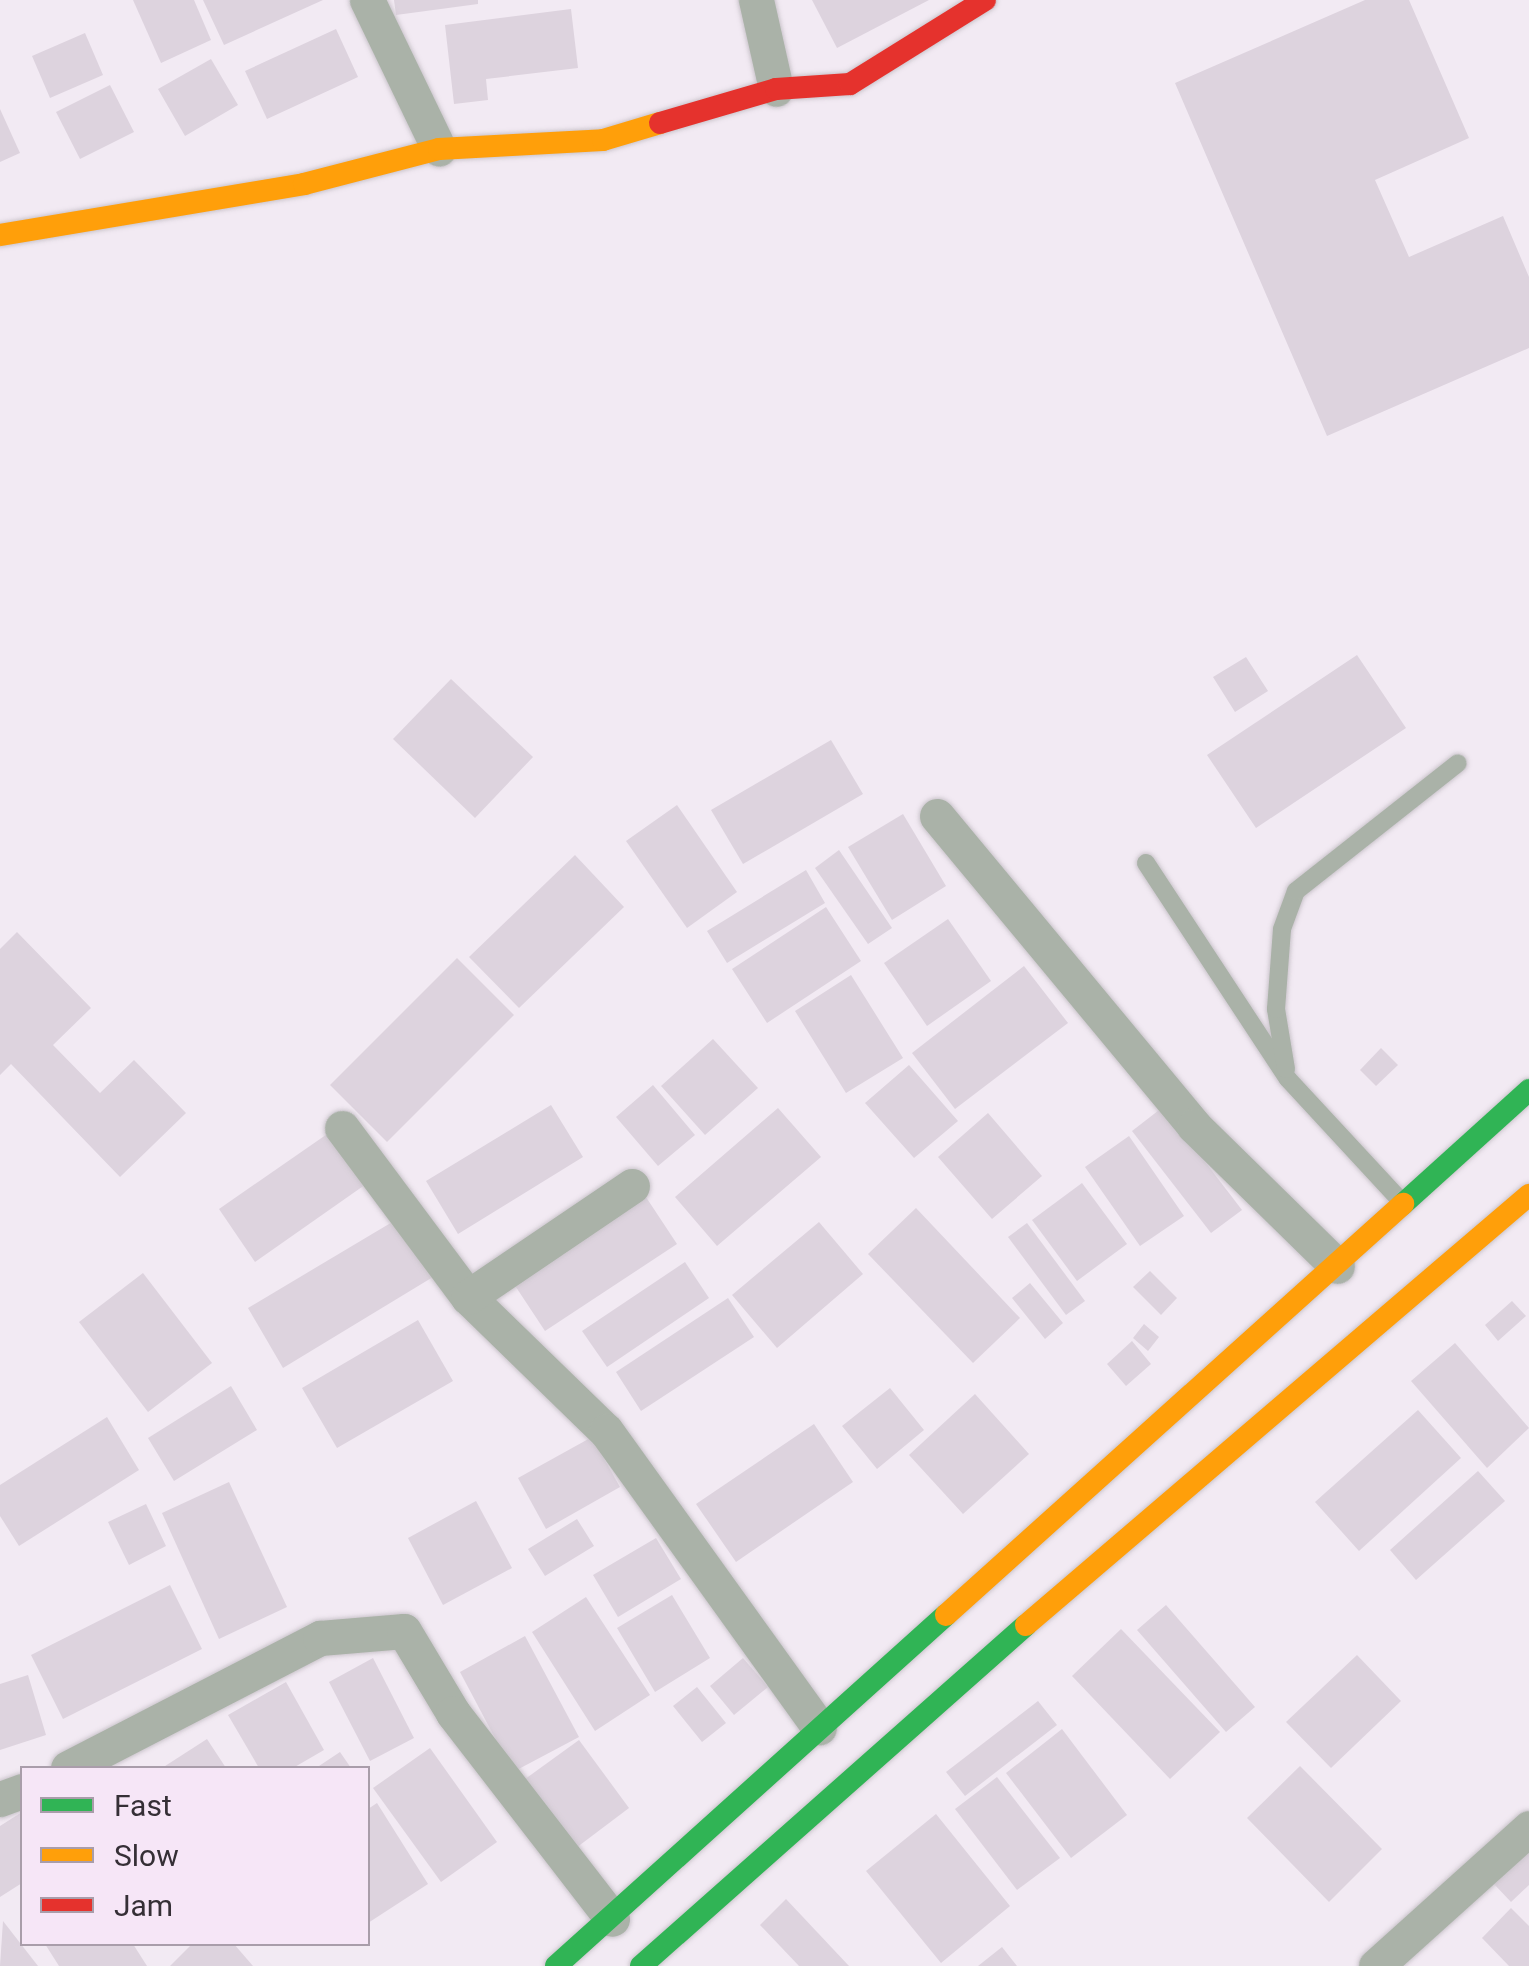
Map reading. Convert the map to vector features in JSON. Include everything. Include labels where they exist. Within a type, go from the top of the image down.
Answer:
[{"type":"main road","points":[[0,235],[304,184],[439,149],[603,140],[776,89],[850,84],[985,0]]},
{"type":"main road","points":[[556,1966],[819,1727],[1407,1208],[1529,1090]]},
{"type":"main road","points":[[640,1966],[826,1796],[1529,1196]]},
{"type":"street","points":[[367,0],[439,149]]},
{"type":"street","points":[[756,0],[776,89]]},
{"type":"street","points":[[936,816],[1194,1126],[1337,1266]]},
{"type":"street","points":[[342,1128],[468,1297],[606,1431],[819,1727]]},
{"type":"street","points":[[468,1297],[632,1186]]},
{"type":"street","points":[[72,1766],[320,1638],[404,1631],[453,1713],[612,1919]]},
{"type":"street","points":[[1376,1966],[1529,1828]]},
{"type":"lane","points":[[1288,1079],[1276,1009],[1282,929],[1296,891],[1458,763]]},
{"type":"lane","points":[[1146,863],[1288,1079],[1407,1208]]},
{"type":"building","points":[[133,0],[194,0],[211,40],[161,63]]},
{"type":"building","points":[[203,0],[323,0],[224,45]]},
{"type":"building","points":[[394,0],[478,0],[478,4],[396,15]]},
{"type":"building","points":[[812,0],[929,0],[837,48]]},
{"type":"building","points":[[1365,0],[1409,0],[1469,138],[1375,180],[1409,257],[1503,216],[1529,277],[1529,348],[1327,436],[1175,83]]},
{"type":"building","points":[[571,9],[578,68],[486,79],[488,100],[454,104],[445,25]]},
{"type":"building","points":[[336,29],[358,77],[267,119],[245,71]]},
{"type":"building","points":[[85,33],[103,75],[50,98],[32,56]]},
{"type":"building","points":[[211,59],[238,105],[185,136],[158,89]]},
{"type":"building","points":[[110,85],[134,132],[80,159],[56,112]]},
{"type":"building","points":[[0,109],[20,153],[0,162]]},
{"type":"building","points":[[1357,655],[1406,728],[1256,828],[1207,755]]},
{"type":"building","points":[[1246,657],[1268,691],[1235,712],[1213,677]]},
{"type":"building","points":[[451,679],[533,757],[475,818],[393,739]]},
{"type":"building","points":[[831,740],[863,794],[743,864],[711,810]]},
{"type":"building","points":[[677,805],[737,892],[687,928],[626,841]]},
{"type":"building","points":[[903,814],[946,886],[892,920],[848,847]]},
{"type":"building","points":[[839,850],[892,928],[868,944],[815,868]]},
{"type":"building","points":[[575,855],[624,907],[519,1008],[469,957]]},
{"type":"building","points":[[806,870],[825,903],[727,963],[707,931]]},
{"type":"building","points":[[826,907],[861,961],[767,1023],[732,969]]},
{"type":"building","points":[[948,919],[991,981],[927,1026],[884,963]]},
{"type":"building","points":[[17,932],[91,1008],[53,1045],[100,1093],[134,1060],[186,1113],[120,1177],[11,1064],[0,1075],[0,949]]},
{"type":"building","points":[[457,958],[514,1015],[387,1142],[330,1085]]},
{"type":"building","points":[[1024,966],[1068,1023],[955,1109],[912,1053]]},
{"type":"building","points":[[851,975],[903,1058],[846,1093],[795,1011]]},
{"type":"building","points":[[713,1039],[758,1088],[705,1135],[661,1086]]},
{"type":"building","points":[[1381,1048],[1398,1065],[1376,1086],[1360,1070]]},
{"type":"building","points":[[909,1065],[958,1121],[914,1158],[865,1103]]},
{"type":"building","points":[[653,1085],[695,1135],[658,1166],[616,1117]]},
{"type":"building","points":[[551,1105],[583,1157],[458,1234],[426,1181]]},
{"type":"building","points":[[1163,1107],[1242,1210],[1211,1233],[1132,1131]]},
{"type":"building","points":[[778,1108],[821,1157],[717,1246],[675,1197]]},
{"type":"building","points":[[988,1113],[1042,1176],[992,1219],[938,1157]]},
{"type":"building","points":[[333,1130],[369,1182],[255,1262],[219,1209]]},
{"type":"building","points":[[1129,1136],[1184,1216],[1140,1246],[1085,1167]]},
{"type":"building","points":[[1082,1183],[1127,1244],[1077,1281],[1032,1220]]},
{"type":"building","points":[[640,1188],[677,1244],[545,1331],[508,1275]]},
{"type":"building","points":[[916,1208],[1020,1318],[973,1363],[868,1254]]},
{"type":"building","points":[[399,1218],[433,1277],[283,1368],[248,1308]]},
{"type":"building","points":[[819,1222],[863,1274],[777,1348],[732,1295]]},
{"type":"building","points":[[1027,1223],[1085,1301],[1066,1315],[1008,1237]]},
{"type":"building","points":[[685,1262],[709,1298],[607,1367],[582,1331]]},
{"type":"building","points":[[1150,1271],[1177,1298],[1161,1315],[1133,1287]]},
{"type":"building","points":[[143,1273],[212,1363],[148,1412],[79,1322]]},
{"type":"building","points":[[1030,1283],[1063,1323],[1045,1339],[1012,1298]]},
{"type":"building","points":[[728,1298],[754,1337],[641,1411],[616,1372]]},
{"type":"building","points":[[1512,1301],[1526,1316],[1498,1341],[1485,1325]]},
{"type":"building","points":[[418,1320],[453,1381],[337,1448],[302,1388]]},
{"type":"building","points":[[1144,1324],[1159,1337],[1148,1351],[1133,1338]]},
{"type":"building","points":[[1132,1341],[1151,1364],[1126,1386],[1107,1364]]},
{"type":"building","points":[[1455,1343],[1529,1428],[1487,1468],[1411,1381]]},
{"type":"building","points":[[231,1386],[257,1430],[174,1481],[148,1438]]},
{"type":"building","points":[[890,1388],[924,1430],[877,1469],[842,1426]]},
{"type":"building","points":[[975,1394],[1029,1454],[963,1514],[909,1455]]},
{"type":"building","points":[[1418,1410],[1461,1458],[1359,1551],[1315,1502]]},
{"type":"building","points":[[107,1417],[139,1470],[19,1546],[0,1516],[0,1485]]},
{"type":"building","points":[[814,1424],[853,1482],[736,1562],[696,1504]]},
{"type":"building","points":[[592,1437],[620,1487],[546,1529],[518,1478]]},
{"type":"building","points":[[1478,1471],[1505,1501],[1416,1580],[1390,1550]]},
{"type":"building","points":[[229,1482],[287,1607],[219,1639],[162,1513]]},
{"type":"building","points":[[476,1501],[512,1568],[443,1605],[408,1538]]},
{"type":"building","points":[[146,1504],[166,1546],[129,1565],[108,1522]]},
{"type":"building","points":[[577,1519],[594,1546],[545,1576],[528,1549]]},
{"type":"building","points":[[656,1538],[681,1579],[618,1617],[593,1575]]},
{"type":"building","points":[[170,1585],[202,1649],[63,1719],[31,1655]]},
{"type":"building","points":[[672,1595],[710,1658],[655,1692],[617,1628]]},
{"type":"building","points":[[586,1597],[650,1695],[595,1731],[532,1632]]},
{"type":"building","points":[[1166,1605],[1255,1707],[1226,1732],[1137,1630]]},
{"type":"building","points":[[1121,1629],[1220,1732],[1170,1779],[1072,1676]]},
{"type":"building","points":[[525,1636],[579,1737],[513,1772],[460,1672]]},
{"type":"building","points":[[1357,1655],[1401,1701],[1331,1768],[1286,1722]]},
{"type":"building","points":[[373,1658],[414,1738],[370,1761],[329,1682]]},
{"type":"building","points":[[743,1658],[768,1687],[734,1715],[710,1686]]},
{"type":"building","points":[[28,1675],[46,1735],[0,1750],[0,1684]]},
{"type":"building","points":[[286,1682],[324,1750],[296,1766],[258,1766],[228,1715]]},
{"type":"building","points":[[697,1687],[726,1723],[702,1742],[673,1706]]},
{"type":"building","points":[[1038,1701],[1057,1725],[965,1796],[946,1772]]},
{"type":"building","points":[[1062,1729],[1127,1815],[1071,1858],[1006,1773]]},
{"type":"building","points":[[207,1739],[225,1766],[165,1766]]},
{"type":"building","points":[[579,1740],[629,1808],[572,1851],[521,1782]]},
{"type":"building","points":[[430,1748],[497,1842],[441,1882],[373,1788]]},
{"type":"building","points":[[340,1752],[350,1766],[319,1766]]},
{"type":"building","points":[[1300,1766],[1382,1849],[1329,1902],[1247,1818]]},
{"type":"building","points":[[997,1777],[1060,1858],[1017,1890],[955,1809]]},
{"type":"building","points":[[377,1803],[428,1884],[370,1922],[370,1808]]},
{"type":"building","points":[[20,1813],[20,1884],[0,1897],[0,1826]]},
{"type":"building","points":[[936,1814],[1010,1906],[941,1963],[866,1871]]},
{"type":"building","points":[[1529,1848],[1529,1885],[1511,1902],[1493,1883]]},
{"type":"building","points":[[786,1899],[849,1966],[799,1966],[760,1925]]},
{"type":"building","points":[[1511,1908],[1529,1926],[1529,1966],[1509,1966],[1482,1938]]},
{"type":"building","points":[[3,1921],[38,1966],[0,1966]]},
{"type":"building","points":[[46,1946],[134,1946],[147,1966],[59,1966]]},
{"type":"building","points":[[190,1946],[236,1946],[253,1966],[170,1966]]},
{"type":"building","points":[[1002,1947],[1017,1966],[978,1966]]},
{"type":"traffic: fast","points":[[1403,1204],[1529,1090]]},
{"type":"traffic: fast","points":[[556,1966],[946,1615]]},
{"type":"traffic: fast","points":[[641,1966],[1026,1625]]},
{"type":"traffic: slow","points":[[0,235],[304,184],[439,149],[603,140],[660,123]]},
{"type":"traffic: slow","points":[[1026,1625],[1529,1195]]},
{"type":"traffic: slow","points":[[946,1615],[1403,1204]]},
{"type":"traffic: jam","points":[[660,123],[776,89],[850,84],[985,0]]}]
